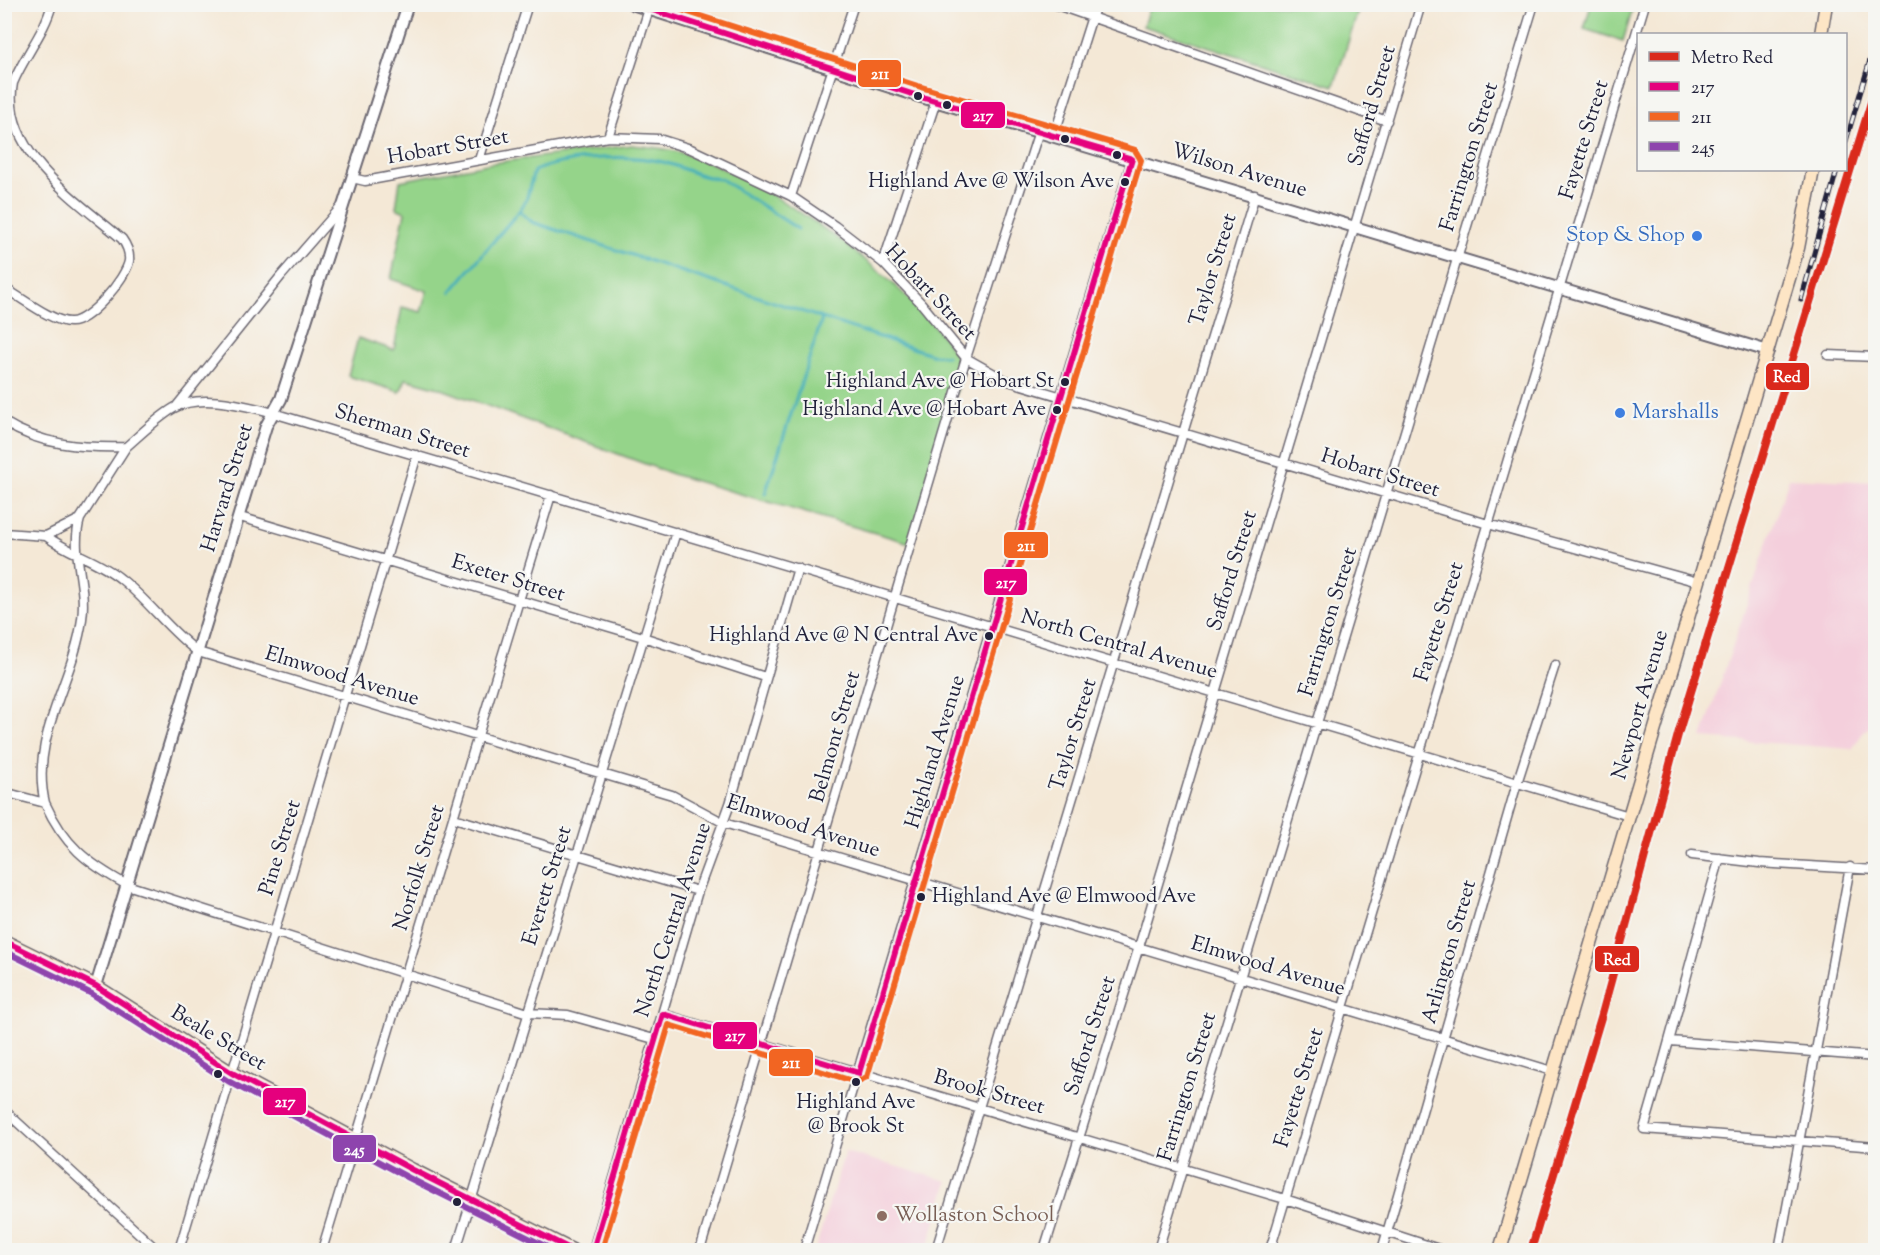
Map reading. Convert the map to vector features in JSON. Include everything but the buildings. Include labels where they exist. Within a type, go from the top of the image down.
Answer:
[{"type":"main road","points":[[1821,33],[1826,4]]},
{"type":"main road","name":"Newport Avenue","points":[[1500,1251],[1798,248],[1813,171]]},
{"type":"main road","name":"Beale Street","points":[[4,941],[96,986],[232,1072],[356,1140],[572,1251]]},
{"type":"street","points":[[4,288],[60,320],[80,321],[94,311],[124,272],[129,260],[129,250],[122,239],[33,167],[12,132],[8,100],[13,83],[52,4]]},
{"type":"street","name":"Harvard Street","points":[[96,986],[266,426],[281,399],[408,4]]},
{"type":"street","points":[[479,160],[528,4]]},
{"type":"street","name":"Wilson Avenue","points":[[632,4],[649,7],[936,101],[1256,195],[1459,258],[1560,286],[1768,351]]},
{"type":"street","points":[[791,196],[854,4]]},
{"type":"street","points":[[1054,4],[1387,121]]},
{"type":"street","points":[[1054,136],[1096,4]]},
{"type":"street","name":"Safford Street","points":[[1044,1251],[1216,693],[1421,4]]},
{"type":"street","name":"Farrington Street","points":[[1158,1251],[1534,4]]},
{"type":"street","name":"Fayette Street","points":[[1270,1251],[1645,4]]},
{"type":"street","points":[[608,137],[649,7]]},
{"type":"street","points":[[883,263],[936,101]]},
{"type":"street","name":"Belmont Street","points":[[700,1251],[966,358],[1039,131]]},
{"type":"street","name":"Hobart Street","points":[[352,178],[366,181],[608,137],[658,139],[691,148],[791,196],[883,263],[921,303],[966,358],[1005,380],[1488,524],[1698,582]]},
{"type":"street","name":"Highland Avenue","points":[[804,1251],[1132,159]]},
{"type":"street","name":"Taylor Street","points":[[936,1251],[1256,195]]},
{"type":"street","points":[[176,407],[281,276],[342,206]]},
{"type":"street","points":[[1828,355],[1875,357]]},
{"type":"street","name":"Sherman Street","points":[[80,519],[126,447],[176,407],[202,402],[235,403],[273,412],[798,568]]},
{"type":"street","points":[[4,422],[32,436],[54,443],[80,447],[126,447]]},
{"type":"street","name":"Pine Street","points":[[179,1251],[417,455]]},
{"type":"street","name":"Norfolk Street","points":[[322,1251],[551,495]]},
{"type":"street","name":"Exeter Street","points":[[240,517],[643,637],[765,677]]},
{"type":"street","points":[[46,536],[80,519]]},
{"type":"street","points":[[80,519],[75,555],[82,590],[82,616],[46,740],[43,765],[45,803],[52,819],[77,852],[95,868],[127,885],[528,1013],[568,1015],[654,1039]]},
{"type":"street","name":"Everett Street","points":[[456,1251],[676,532]]},
{"type":"street","name":"Elmwood Avenue","points":[[4,533],[46,536],[75,555],[98,562],[127,583],[184,642],[198,652],[672,795],[724,823],[1552,1071]]},
{"type":"street","name":"North Central Avenue","points":[[593,1251],[698,891],[724,823],[798,568],[1629,816]]},
{"type":"street","name":"Arlington Street","points":[[1382,1251],[1517,783],[1555,665]]},
{"type":"street","points":[[4,792],[45,803]]},
{"type":"street","points":[[454,818],[698,891]]},
{"type":"street","points":[[1692,855],[1875,870]]},
{"type":"street","points":[[1720,858],[1686,970],[1670,1041],[1644,1130],[1875,1147]]},
{"type":"street","points":[[1779,1251],[1850,867]]},
{"type":"street","name":"Brook Street","points":[[663,1014],[1285,1199],[1442,1251]]},
{"type":"street","points":[[1670,1041],[1875,1057]]},
{"type":"street","points":[[4,1110],[157,1251]]},
{"type":"shaded area","points":[[1789,478],[1875,482],[1875,724],[1865,730],[1852,749],[1702,738]]},
{"type":"shaded area","name":"Wollaston School","points":[[845,1152],[948,1181],[927,1250],[815,1250]]},
{"type":"green space","points":[[1150,4],[1360,5],[1334,86],[1143,26]]},
{"type":"green space","points":[[1591,5],[1634,5],[1623,41],[1584,29]]},
{"type":"green space","points":[[632,145],[676,151],[717,166],[798,211],[840,240],[880,273],[916,306],[944,339],[963,370],[910,543],[675,475],[439,388],[406,379],[400,392],[348,376],[358,338],[394,350],[402,307],[421,312],[427,291],[391,279],[405,212],[396,208],[400,181],[492,163]]},
{"type":"waterway","points":[[798,229],[721,179],[706,177],[663,162],[633,158],[580,160],[547,166],[534,171],[526,201],[519,211],[532,222],[934,355],[947,356]]},
{"type":"waterway","points":[[451,292],[519,211]]},
{"type":"waterway","points":[[765,494],[822,319]]},
{"type":"railway","points":[[1847,138],[1876,40]]},
{"type":"railway","points":[[1801,300],[1837,171]]},
{"type":"metro line","name":"Red","points":[[1531,1250],[1602,1014],[1679,731],[1876,86]]},
{"type":"transit line","name":"217","points":[[593,1250],[663,1014],[859,1073],[1132,159],[918,96],[634,4]]},
{"type":"transit line","name":"211","points":[[602,1250],[669,1025],[856,1082],[867,1077],[1141,160],[1135,150],[921,87],[663,4]]},
{"type":"transit line","name":"217","points":[[4,941],[96,986],[232,1073],[413,1170],[572,1250]]},
{"type":"transit line","name":"245","points":[[4,951],[92,994],[228,1081],[409,1178],[553,1250]]},
{"type":"place","name":"Highland Ave @ Wilson Ave","points":[[1125,182]]},
{"type":"place","name":"Stop & Shop","points":[[1697,236]]},
{"type":"place","name":"Highland Ave @ Hobart St","points":[[1065,382]]},
{"type":"place","name":"Highland Ave @ Hobart Ave","points":[[1057,410]]},
{"type":"place","name":"Marshalls","points":[[1620,413]]},
{"type":"place","name":"Highland Ave @ N Central Ave","points":[[989,636]]},
{"type":"place","name":"Highland Ave @ Elmwood Ave","points":[[921,897]]},
{"type":"place","name":"Highland Ave @ Brook St","points":[[856,1082]]},
{"type":"place","name":"Wollaston School","points":[[882,1216]]}]
